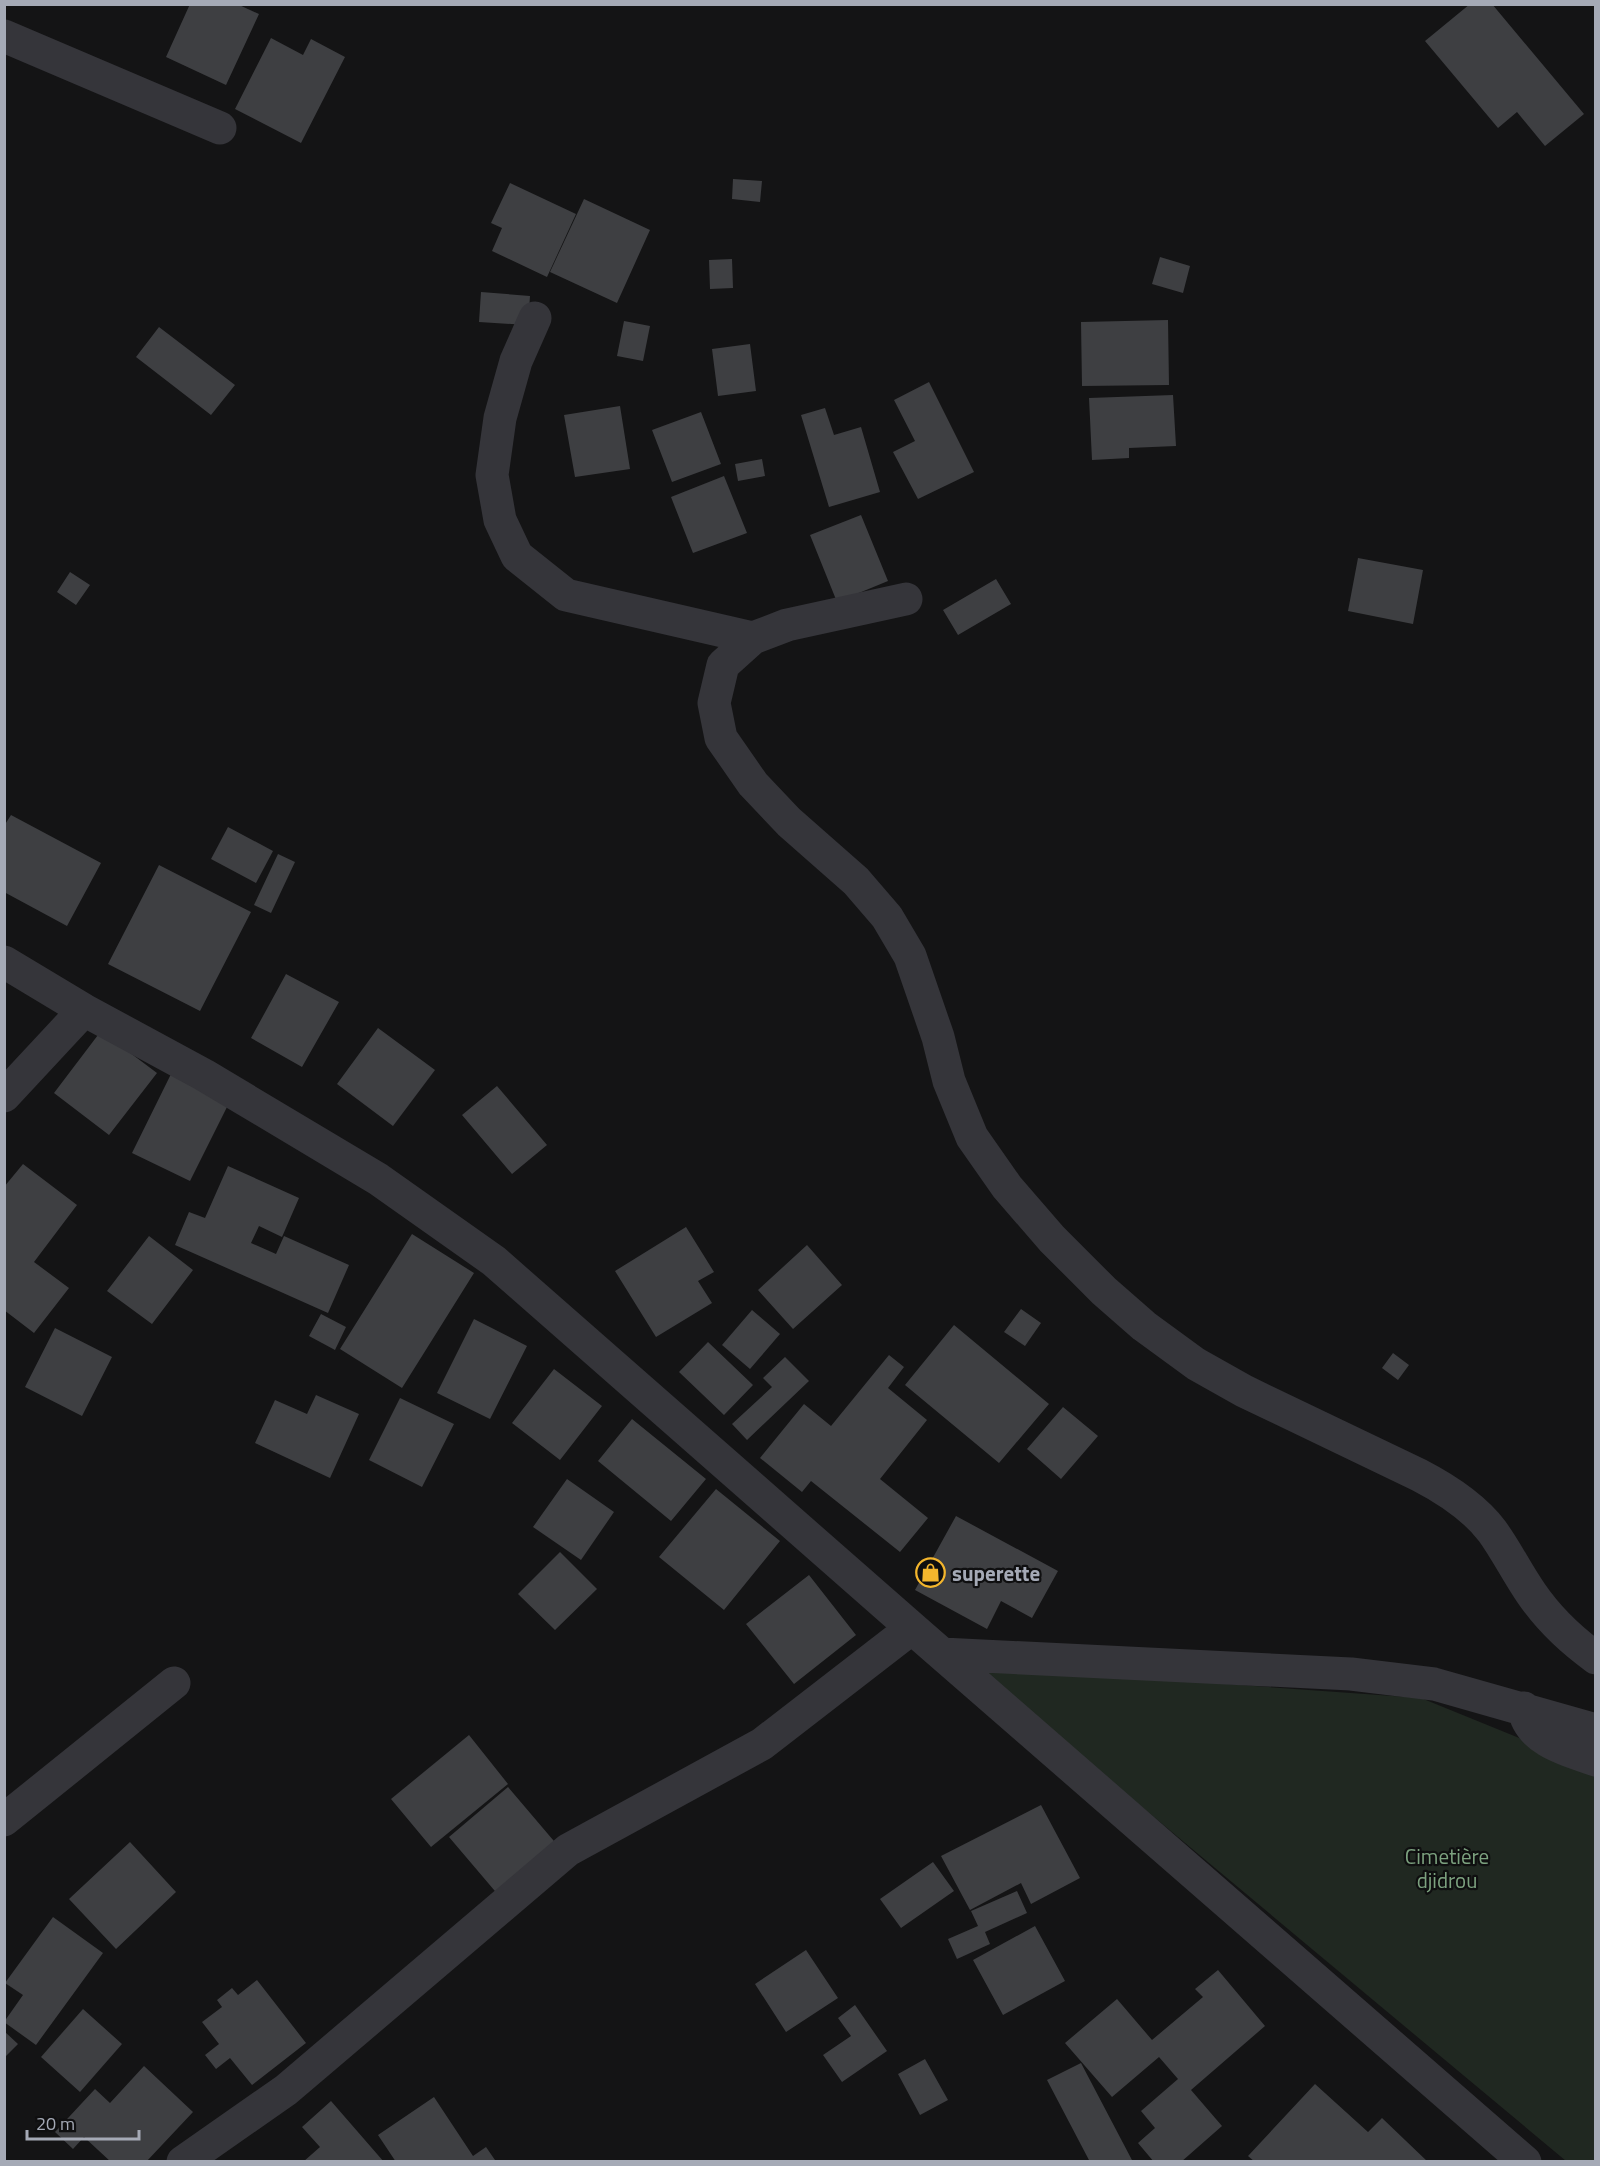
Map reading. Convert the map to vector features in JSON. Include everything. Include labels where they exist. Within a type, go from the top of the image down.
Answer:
[{"type":"street","points":[[4,36],[220,128]]},
{"type":"street","points":[[535,318],[516,361],[500,418],[492,475],[500,520],[517,556],[566,595],[753,638]]},
{"type":"street","points":[[906,599],[787,625],[753,638],[723,665],[714,703],[721,738],[753,784],[789,822],[855,881],[887,917],[910,956],[926,999],[949,1082],[972,1137],[1007,1187],[1052,1239],[1104,1291],[1144,1326],[1196,1364],[1244,1391],[1419,1474],[1464,1503],[1491,1530],[1532,1595],[1550,1617],[1578,1645],[1596,1658]]},
{"type":"street","points":[[4,962],[84,1010],[204,1075],[378,1179],[494,1261],[1525,2162]]},
{"type":"street","points":[[4,1096],[84,1010]]},
{"type":"street","points":[[183,2162],[286,2090],[568,1850],[762,1744],[912,1628]]},
{"type":"street","points":[[942,1654],[1351,1674],[1434,1684],[1596,1730]]},
{"type":"street","points":[[4,1820],[174,1683]]},
{"type":"street","points":[[1524,1708],[1530,1726],[1546,1739],[1565,1749],[1596,1760]]},
{"type":"green space","name":"Cimetière djidrou","points":[[973,1666],[1421,1698],[1595,1769],[1595,2161],[1566,2161]]},
{"type":"building","points":[[190,4],[237,4],[259,14],[226,85],[166,57]]},
{"type":"building","points":[[1470,4],[1492,4],[1584,114],[1545,146],[1517,112],[1498,128],[1425,41]]},
{"type":"building","points":[[271,38],[303,55],[311,39],[345,57],[301,143],[235,109]]},
{"type":"building","points":[[733,179],[762,181],[760,202],[732,199]]},
{"type":"building","points":[[510,183],[576,214],[547,277],[492,251],[502,228],[491,223]]},
{"type":"building","points":[[584,199],[650,230],[617,303],[550,272]]},
{"type":"building","points":[[1160,257],[1190,266],[1183,293],[1152,284]]},
{"type":"building","points":[[732,259],[733,288],[710,289],[709,260]]},
{"type":"building","points":[[481,292],[530,296],[528,325],[479,322]]},
{"type":"building","points":[[1168,320],[1169,385],[1082,386],[1081,322]]},
{"type":"building","points":[[624,321],[650,326],[643,361],[617,356]]},
{"type":"building","points":[[159,327],[235,385],[211,415],[136,357]]},
{"type":"building","points":[[750,344],[756,391],[718,396],[712,349]]},
{"type":"building","points":[[929,382],[974,472],[918,499],[893,452],[915,441],[894,400]]},
{"type":"building","points":[[1173,395],[1176,446],[1129,448],[1129,458],[1092,460],[1089,398]]},
{"type":"building","points":[[620,406],[630,469],[575,477],[564,415]]},
{"type":"building","points":[[825,408],[834,435],[861,427],[880,492],[829,507],[801,415]]},
{"type":"building","points":[[701,412],[721,464],[672,482],[652,430]]},
{"type":"building","points":[[762,459],[765,476],[738,481],[735,464]]},
{"type":"building","points":[[724,476],[747,533],[693,553],[671,497]]},
{"type":"building","points":[[861,515],[888,581],[837,602],[810,535]]},
{"type":"building","points":[[1358,558],[1423,570],[1413,624],[1348,611]]},
{"type":"building","points":[[70,572],[90,585],[76,605],[57,592]]},
{"type":"building","points":[[996,579],[1011,604],[958,635],[943,610]]},
{"type":"building","points":[[11,815],[101,863],[67,926],[4,892],[4,826]]},
{"type":"building","points":[[228,827],[273,851],[256,883],[211,859]]},
{"type":"building","points":[[278,854],[295,862],[271,913],[254,905]]},
{"type":"building","points":[[159,865],[251,912],[200,1011],[108,964]]},
{"type":"building","points":[[286,974],[339,1002],[302,1067],[251,1038]]},
{"type":"building","points":[[378,1028],[435,1070],[393,1126],[337,1084]]},
{"type":"building","points":[[101,1031],[157,1073],[109,1135],[54,1093]]},
{"type":"building","points":[[172,1072],[230,1101],[190,1181],[132,1153]]},
{"type":"building","points":[[497,1086],[547,1145],[512,1174],[462,1115]]},
{"type":"building","points":[[23,1164],[77,1205],[34,1262],[69,1288],[34,1333],[4,1310],[4,1187]]},
{"type":"building","points":[[228,1166],[299,1198],[282,1237],[259,1226],[251,1243],[276,1254],[284,1236],[349,1265],[328,1313],[175,1245],[189,1212],[205,1218]]},
{"type":"building","points":[[686,1227],[714,1272],[698,1281],[712,1303],[656,1337],[615,1271]]},
{"type":"building","points":[[412,1234],[474,1273],[402,1388],[340,1349]]},
{"type":"building","points":[[149,1236],[193,1270],[152,1324],[107,1291]]},
{"type":"building","points":[[807,1245],[842,1285],[793,1329],[758,1290]]},
{"type":"building","points":[[1021,1309],[1041,1323],[1025,1346],[1004,1332]]},
{"type":"building","points":[[752,1310],[780,1334],[750,1369],[722,1345]]},
{"type":"building","points":[[321,1314],[346,1327],[335,1350],[309,1336]]},
{"type":"building","points":[[474,1319],[527,1346],[490,1419],[437,1393]]},
{"type":"building","points":[[954,1325],[1049,1404],[999,1463],[905,1385]]},
{"type":"building","points":[[55,1328],[112,1357],[82,1416],[25,1387]]},
{"type":"building","points":[[708,1342],[753,1385],[724,1415],[679,1372]]},
{"type":"building","points":[[1393,1353],[1409,1365],[1398,1380],[1382,1368]]},
{"type":"building","points":[[889,1355],[904,1367],[888,1388],[927,1420],[880,1479],[928,1518],[900,1552],[811,1481],[802,1492],[760,1458],[804,1404],[831,1426]]},
{"type":"building","points":[[785,1357],[809,1381],[747,1440],[732,1424],[772,1387],[763,1378]]},
{"type":"building","points":[[554,1369],[602,1406],[560,1460],[512,1423]]},
{"type":"building","points":[[316,1395],[359,1414],[330,1478],[255,1443],[275,1400],[307,1414]]},
{"type":"building","points":[[400,1398],[454,1424],[422,1487],[369,1460]]},
{"type":"building","points":[[1063,1407],[1098,1436],[1061,1479],[1027,1449]]},
{"type":"building","points":[[632,1419],[706,1479],[671,1521],[598,1461]]},
{"type":"building","points":[[567,1479],[614,1512],[581,1560],[533,1527]]},
{"type":"building","points":[[716,1489],[780,1541],[724,1610],[659,1557]]},
{"type":"building","points":[[956,1516],[1058,1571],[1032,1618],[1001,1601],[987,1629],[915,1590]]},
{"type":"building","points":[[560,1552],[597,1589],[555,1630],[518,1594]]},
{"type":"building","points":[[809,1575],[856,1635],[794,1684],[746,1624]]},
{"type":"building","points":[[469,1735],[508,1784],[431,1847],[391,1799]]},
{"type":"building","points":[[508,1787],[559,1847],[500,1897],[449,1837]]},
{"type":"building","points":[[1041,1805],[1080,1878],[1031,1904],[1021,1883],[970,1910],[941,1856]]},
{"type":"building","points":[[130,1842],[176,1892],[116,1949],[69,1899]]},
{"type":"building","points":[[933,1862],[954,1891],[901,1928],[880,1899]]},
{"type":"building","points":[[1017,1891],[1027,1913],[985,1932],[990,1944],[957,1959],[948,1939],[978,1926],[971,1911]]},
{"type":"building","points":[[53,1917],[103,1953],[36,2045],[4,2022],[23,1995],[5,1983]]},
{"type":"building","points":[[1035,1926],[1065,1981],[1003,2015],[973,1960]]},
{"type":"building","points":[[806,1950],[838,1998],[786,2032],[755,1984]]},
{"type":"building","points":[[1218,1970],[1265,2026],[1191,2090],[1222,2126],[1181,2162],[1154,2162],[1138,2143],[1155,2128],[1141,2111],[1178,2079],[1159,2057],[1112,2097],[1065,2043],[1117,1999],[1152,2040],[1203,1997],[1195,1989]]},
{"type":"building","points":[[257,1980],[306,2043],[252,2085],[230,2058],[216,2069],[205,2055],[219,2044],[202,2022],[222,2007],[217,2000],[232,1988],[238,1995]]},
{"type":"building","points":[[855,2005],[887,2051],[842,2082],[823,2055],[851,2036],[838,2018]]},
{"type":"building","points":[[83,2009],[122,2044],[80,2092],[41,2057]]},
{"type":"building","points":[[4,2031],[18,2044],[4,2058]]},
{"type":"building","points":[[925,2059],[948,2100],[920,2115],[898,2074]]},
{"type":"building","points":[[1081,2063],[1133,2162],[1090,2162],[1047,2080]]},
{"type":"building","points":[[144,2066],[193,2112],[146,2162],[111,2162],[84,2137],[73,2149],[55,2132],[95,2089],[110,2103]]},
{"type":"building","points":[[1315,2084],[1368,2132],[1382,2118],[1428,2162],[1255,2162],[1248,2156]]},
{"type":"building","points":[[434,2097],[473,2156],[486,2147],[495,2160],[492,2162],[396,2162],[378,2135]]},
{"type":"building","points":[[331,2101],[384,2162],[303,2162],[320,2147],[302,2127]]},
{"type":"place","name":"superette","points":[[931,1573]]}]
